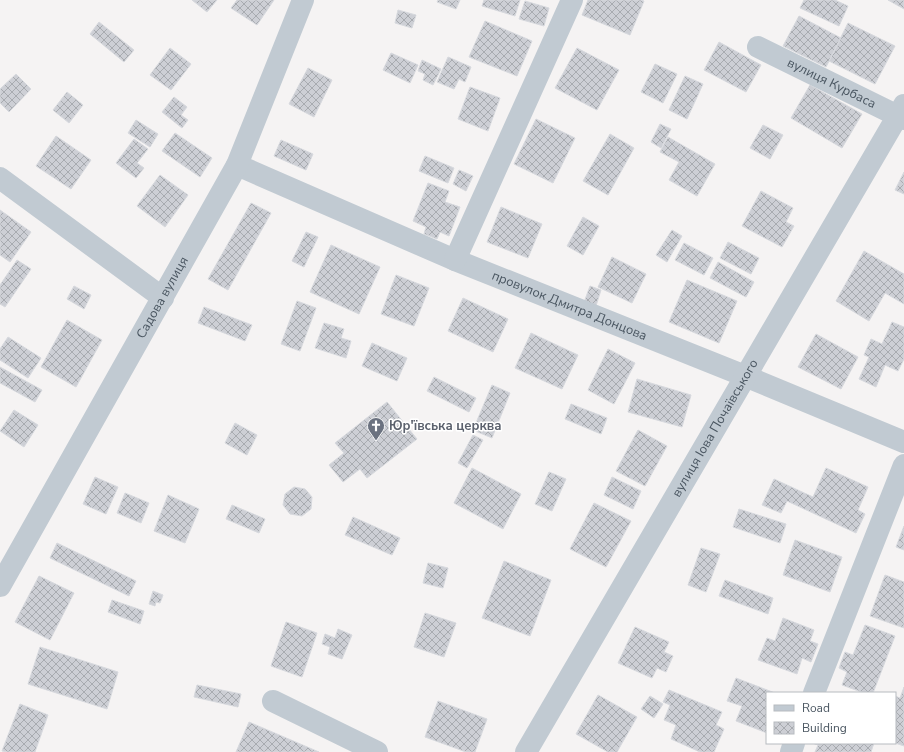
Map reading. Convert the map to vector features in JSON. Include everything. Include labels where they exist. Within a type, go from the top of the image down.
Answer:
[{"type":"street","name":"Садова вулиця","points":[[0,586],[237,165],[303,0]]},
{"type":"street","points":[[455,260],[572,0]]},
{"type":"street","name":"вулиця Курбаса","points":[[758,47],[902,114]]},
{"type":"street","name":"вулиця Іова Почаївського","points":[[526,752],[745,376],[902,114]]},
{"type":"street","name":"провулок Дмитра Донцова","points":[[237,165],[455,260],[745,376],[904,442]]},
{"type":"street","points":[[0,178],[163,298]]},
{"type":"street","points":[[814,692],[904,465]]},
{"type":"street","points":[[274,701],[377,752]]},
{"type":"building","points":[[192,0],[217,0],[207,12]]},
{"type":"building","points":[[237,0],[274,0],[257,25],[231,8]]},
{"type":"building","points":[[438,0],[460,0],[456,9],[437,2]]},
{"type":"building","points":[[484,0],[520,0],[515,16],[482,6]]},
{"type":"building","points":[[588,0],[644,1],[630,35],[582,15]]},
{"type":"building","points":[[804,0],[835,0],[848,6],[839,26],[800,8]]},
{"type":"building","points":[[888,0],[904,0],[904,9]]},
{"type":"building","points":[[525,1],[549,8],[544,26],[519,19]]},
{"type":"building","points":[[398,10],[416,15],[412,28],[395,23]]},
{"type":"building","points":[[799,16],[841,38],[826,67],[783,46]]},
{"type":"building","points":[[485,21],[532,41],[517,76],[469,57]]},
{"type":"building","points":[[99,22],[134,50],[124,62],[90,34]]},
{"type":"building","points":[[848,23],[895,46],[875,84],[829,61]]},
{"type":"building","points":[[719,42],[761,65],[746,92],[704,70]]},
{"type":"building","points":[[170,48],[191,64],[171,90],[150,75]]},
{"type":"building","points":[[577,48],[619,70],[597,110],[555,88]]},
{"type":"building","points":[[391,53],[418,65],[410,83],[383,70]]},
{"type":"building","points":[[448,57],[471,67],[465,82],[459,79],[454,89],[437,82]]},
{"type":"building","points":[[422,60],[441,69],[433,85],[423,80],[425,74],[418,71]]},
{"type":"building","points":[[655,64],[677,74],[663,103],[641,92]]},
{"type":"building","points":[[308,68],[332,80],[314,117],[289,104]]},
{"type":"building","points":[[16,74],[31,89],[9,112],[0,103],[0,89]]},
{"type":"building","points":[[685,76],[703,84],[687,119],[669,110]]},
{"type":"building","points":[[810,85],[862,114],[842,148],[791,118]]},
{"type":"building","points":[[470,87],[500,98],[488,131],[458,119]]},
{"type":"building","points":[[67,92],[83,105],[69,123],[53,110]]},
{"type":"building","points":[[174,97],[187,107],[181,115],[188,120],[182,128],[162,112]]},
{"type":"building","points":[[536,119],[575,138],[553,183],[514,164]]},
{"type":"building","points":[[136,120],[158,134],[150,147],[128,133]]},
{"type":"building","points":[[660,124],[671,129],[661,148],[651,142]]},
{"type":"building","points":[[763,125],[783,135],[770,159],[750,148]]},
{"type":"building","points":[[175,133],[212,158],[200,177],[162,151]]},
{"type":"building","points":[[610,134],[634,148],[608,195],[583,181]]},
{"type":"building","points":[[56,136],[91,160],[71,189],[36,166]]},
{"type":"building","points":[[668,137],[715,164],[697,196],[669,180],[679,162],[660,152]]},
{"type":"building","points":[[134,139],[148,149],[137,163],[144,168],[136,178],[116,163]]},
{"type":"building","points":[[281,140],[313,154],[306,170],[274,156]]},
{"type":"building","points":[[425,156],[454,168],[448,183],[419,171]]},
{"type":"building","points":[[459,170],[473,176],[466,191],[453,184]]},
{"type":"building","points":[[904,172],[904,194],[895,190]]},
{"type":"building","points":[[160,175],[188,195],[165,227],[137,206]]},
{"type":"building","points":[[428,183],[449,191],[445,202],[460,207],[449,236],[440,232],[437,239],[424,234],[426,227],[413,221]]},
{"type":"building","points":[[761,191],[793,208],[786,222],[794,226],[782,247],[742,226]]},
{"type":"building","points":[[251,203],[271,213],[228,290],[208,279]]},
{"type":"building","points":[[501,207],[542,224],[528,258],[487,242]]},
{"type":"building","points":[[0,210],[31,232],[10,262],[0,255]]},
{"type":"building","points":[[583,217],[599,226],[583,255],[567,246]]},
{"type":"building","points":[[672,230],[682,236],[667,262],[656,255]]},
{"type":"building","points":[[306,232],[318,237],[304,267],[292,261]]},
{"type":"building","points":[[728,242],[759,258],[751,274],[720,258]]},
{"type":"building","points":[[684,243],[713,258],[704,275],[675,260]]},
{"type":"building","points":[[331,245],[380,267],[359,314],[310,292]]},
{"type":"building","points":[[864,251],[904,274],[904,304],[885,293],[869,321],[836,301]]},
{"type":"building","points":[[612,257],[646,274],[632,303],[598,287]]},
{"type":"building","points":[[17,260],[31,269],[5,307],[0,304],[0,285]]},
{"type":"building","points":[[718,262],[754,282],[746,297],[710,278]]},
{"type":"building","points":[[396,275],[429,288],[414,326],[381,314]]},
{"type":"building","points":[[687,280],[737,301],[719,343],[669,322]]},
{"type":"building","points":[[74,286],[91,295],[84,309],[67,299]]},
{"type":"building","points":[[590,286],[601,290],[595,309],[583,305]]},
{"type":"building","points":[[463,298],[508,319],[493,352],[448,331]]},
{"type":"building","points":[[297,301],[316,308],[300,351],[281,344]]},
{"type":"building","points":[[204,307],[252,325],[245,341],[198,323]]},
{"type":"building","points":[[67,320],[102,340],[76,387],[41,367]]},
{"type":"building","points":[[892,322],[904,327],[904,359],[898,371],[885,365],[876,387],[859,379],[869,357],[864,355],[871,339],[882,344]]},
{"type":"building","points":[[324,323],[344,329],[341,338],[351,341],[346,358],[315,348]]},
{"type":"building","points":[[531,333],[578,355],[562,389],[515,368]]},
{"type":"building","points":[[816,334],[858,357],[841,389],[798,367]]},
{"type":"building","points":[[8,337],[41,358],[28,378],[0,360],[0,349]]},
{"type":"building","points":[[372,343],[407,358],[397,381],[362,366]]},
{"type":"building","points":[[608,349],[635,363],[614,404],[588,390]]},
{"type":"building","points":[[0,367],[42,390],[35,402],[0,383]]},
{"type":"building","points":[[434,377],[476,398],[469,412],[427,391]]},
{"type":"building","points":[[637,379],[691,395],[682,427],[628,412]]},
{"type":"building","points":[[492,385],[510,393],[492,438],[473,430]]},
{"type":"building","name":"Юр'ївська церква","points":[[387,402],[417,439],[367,478],[360,469],[343,482],[329,465],[344,453],[335,443]]},
{"type":"building","points":[[571,404],[607,418],[601,434],[565,419]]},
{"type":"building","points":[[14,410],[38,425],[24,447],[0,431]]},
{"type":"building","points":[[235,423],[257,435],[247,455],[225,443]]},
{"type":"building","points":[[638,430],[667,446],[645,486],[616,471]]},
{"type":"building","points":[[473,435],[483,440],[467,468],[458,463]]},
{"type":"building","points":[[472,468],[521,494],[503,529],[454,503]]},
{"type":"building","points":[[826,468],[868,487],[858,510],[865,514],[856,533],[787,501],[781,513],[762,505],[774,479],[813,497]]},
{"type":"building","points":[[549,472],[566,479],[552,511],[535,504]]},
{"type":"building","points":[[95,477],[118,487],[106,514],[83,504]]},
{"type":"building","points":[[612,477],[641,491],[633,509],[604,495]]},
{"type":"building","points":[[294,487],[305,489],[312,497],[311,509],[302,516],[290,514],[283,505],[285,494]]},
{"type":"building","points":[[125,493],[149,503],[141,523],[117,513]]},
{"type":"building","points":[[168,495],[199,509],[185,543],[154,531]]},
{"type":"building","points":[[594,503],[631,521],[606,567],[570,549]]},
{"type":"building","points":[[232,505],[265,519],[259,533],[226,519]]},
{"type":"building","points":[[739,509],[786,524],[780,543],[733,527]]},
{"type":"building","points":[[353,517],[400,538],[392,555],[345,535]]},
{"type":"building","points":[[904,526],[904,550],[896,547]]},
{"type":"building","points":[[795,540],[842,557],[830,592],[783,575]]},
{"type":"building","points":[[57,543],[136,581],[129,596],[50,558]]},
{"type":"building","points":[[701,548],[720,554],[706,592],[688,585]]},
{"type":"building","points":[[504,561],[551,580],[530,636],[482,618]]},
{"type":"building","points":[[428,563],[448,568],[443,588],[423,583]]},
{"type":"building","points":[[885,575],[904,582],[904,628],[870,616]]},
{"type":"building","points":[[39,576],[74,593],[50,640],[15,622]]},
{"type":"building","points":[[725,580],[773,598],[768,614],[719,596]]},
{"type":"building","points":[[153,591],[163,595],[160,603],[156,602],[155,606],[149,604]]},
{"type":"building","points":[[112,600],[144,611],[140,624],[108,612]]},
{"type":"building","points":[[425,613],[456,623],[444,657],[414,647]]},
{"type":"building","points":[[783,618],[814,630],[810,641],[818,644],[811,662],[802,658],[797,674],[758,660],[767,638],[775,641]]},
{"type":"building","points":[[286,622],[317,633],[302,677],[271,666]]},
{"type":"building","points":[[865,625],[895,636],[873,692],[861,692],[842,685],[847,672],[839,668],[845,652],[853,655]]},
{"type":"building","points":[[635,627],[669,642],[664,652],[673,656],[666,672],[657,668],[652,678],[618,663]]},
{"type":"building","points":[[338,629],[352,635],[342,659],[328,654],[330,647],[322,644],[325,634],[335,638]]},
{"type":"building","points":[[40,647],[118,672],[107,709],[28,684]]},
{"type":"building","points":[[736,678],[772,692],[766,692],[766,733],[736,721],[742,706],[727,701]]},
{"type":"building","points":[[197,685],[241,694],[238,707],[194,697]]},
{"type":"building","points":[[904,687],[904,746],[896,743],[896,696],[900,698]]},
{"type":"building","points":[[669,690],[722,712],[716,725],[724,729],[714,752],[700,752],[671,739],[676,725],[664,720],[670,705],[663,702]]},
{"type":"building","points":[[598,695],[637,717],[617,752],[608,752],[576,734]]},
{"type":"building","points":[[650,696],[663,704],[654,718],[641,709]]},
{"type":"building","points":[[438,701],[487,719],[475,752],[466,752],[425,737]]},
{"type":"building","points":[[20,704],[48,715],[35,752],[2,751]]},
{"type":"building","points":[[249,722],[319,752],[236,752]]},
{"type":"building","points":[[815,744],[874,744],[871,752],[815,752],[818,745]]},
{"type":"place","name":"Юр'ївська церква","points":[[376,441]]}]
